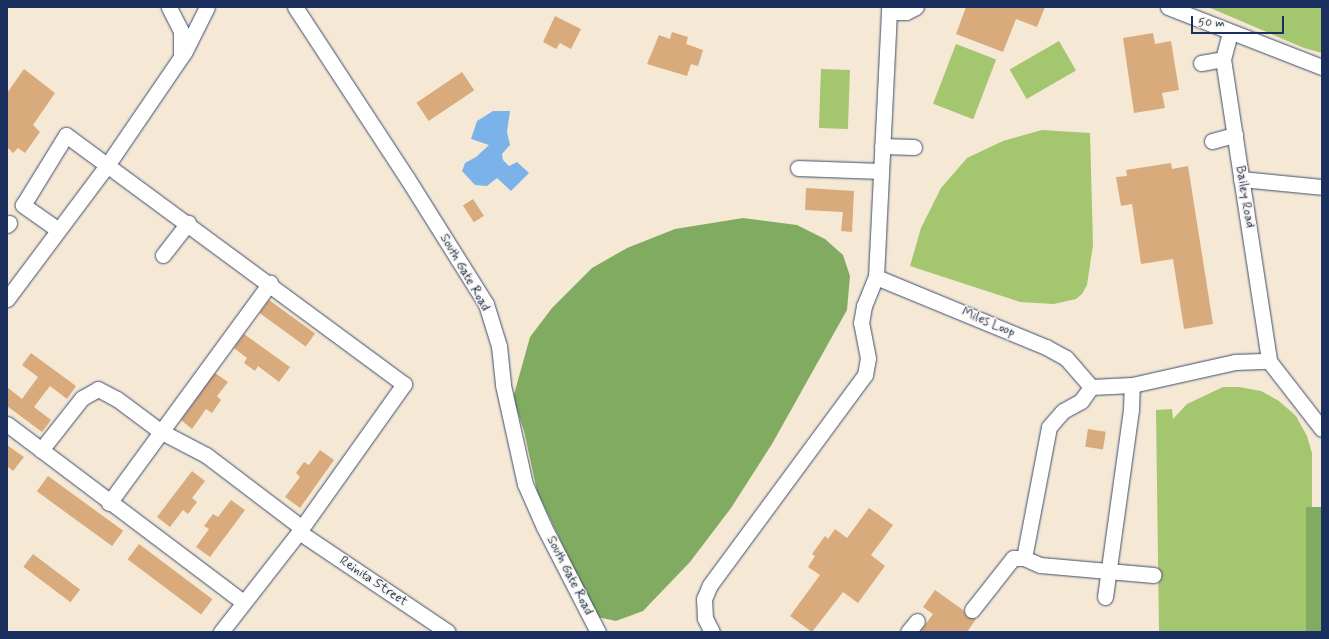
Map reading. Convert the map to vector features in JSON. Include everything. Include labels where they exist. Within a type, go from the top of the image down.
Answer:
[{"type":"street","points":[[170,7],[181,31],[181,57]]},
{"type":"street","points":[[7,299],[57,229],[108,164],[181,57],[207,7]]},
{"type":"street","name":"South Gate Road","points":[[295,7],[407,178],[486,304],[499,346],[503,385],[525,484],[544,527],[598,632]]},
{"type":"street","points":[[711,632],[705,618],[704,599],[710,584],[865,375],[868,358],[861,324],[864,306],[876,277],[889,10],[906,12],[916,7]]},
{"type":"street","points":[[1168,7],[1230,33],[1322,66]]},
{"type":"street","name":"Bailey Road","points":[[1230,33],[1223,59],[1269,361]]},
{"type":"street","points":[[1201,63],[1223,59]]},
{"type":"street","points":[[57,229],[23,205],[66,135],[270,283],[404,384],[300,529],[221,632]]},
{"type":"street","points":[[1212,141],[1235,135]]},
{"type":"street","points":[[882,146],[914,147]]},
{"type":"street","points":[[798,168],[881,171]]},
{"type":"street","points":[[1242,179],[1322,187]]},
{"type":"street","points":[[163,255],[188,223]]},
{"type":"street","name":"Miles Loop","points":[[876,277],[1046,348],[1066,358],[1091,387]]},
{"type":"street","points":[[110,503],[160,431],[270,283]]},
{"type":"street","points":[[1024,558],[1049,427],[1063,411],[1081,401],[1091,387],[1132,385],[1234,362],[1269,361],[1322,429]]},
{"type":"street","points":[[1105,597],[1110,570],[1131,409],[1132,385]]},
{"type":"street","name":"Reinita Street","points":[[41,450],[82,398],[98,389],[117,399],[160,431],[206,456],[300,529],[448,632]]},
{"type":"street","points":[[7,424],[243,602]]},
{"type":"street","points":[[972,610],[1013,558],[1024,558],[1040,565],[1154,575]]},
{"type":"green space","points":[[1208,7],[1322,7],[1322,53],[1304,48]]},
{"type":"green space","points":[[1059,41],[1076,70],[1027,99],[1010,70]]},
{"type":"green space","points":[[956,44],[996,59],[973,119],[933,104]]},
{"type":"green space","points":[[821,69],[850,70],[848,129],[819,128]]},
{"type":"green space","points":[[1042,130],[1090,133],[1093,245],[1087,285],[1082,294],[1076,299],[1054,304],[1020,302],[910,266],[921,228],[941,188],[967,158],[1003,141]]},
{"type":"green space","points":[[743,218],[797,225],[825,239],[843,255],[850,276],[847,310],[772,444],[731,508],[690,562],[643,611],[616,621],[597,617],[537,491],[524,431],[513,398],[530,337],[552,308],[592,268],[627,248],[675,229]]},
{"type":"green space","points":[[1223,387],[1239,387],[1261,391],[1279,401],[1296,416],[1307,436],[1312,453],[1312,632],[1159,632],[1156,410],[1172,409],[1173,419],[1187,404]]},
{"type":"green space","points":[[1306,507],[1322,507],[1322,632],[1306,632]]},
{"type":"water","points":[[493,111],[510,111],[507,132],[510,145],[502,154],[503,160],[509,166],[517,162],[529,173],[511,191],[497,178],[487,186],[475,185],[462,171],[465,163],[476,157],[489,145],[471,139],[477,121]]},
{"type":"building","points":[[966,7],[1045,7],[1037,27],[1016,19],[1003,52],[956,34]]},
{"type":"building","points":[[555,16],[581,29],[571,49],[560,43],[556,49],[543,42]]},
{"type":"building","points":[[672,32],[688,37],[686,44],[703,50],[698,66],[691,64],[687,76],[647,64],[659,35],[670,39]]},
{"type":"building","points":[[1153,33],[1155,44],[1171,41],[1179,90],[1162,93],[1165,108],[1134,113],[1123,38]]},
{"type":"building","points":[[24,69],[55,93],[33,125],[40,132],[25,153],[18,148],[13,153],[7,147],[7,93]]},
{"type":"building","points":[[462,72],[474,90],[429,121],[416,103]]},
{"type":"building","points":[[1171,163],[1172,169],[1188,166],[1213,324],[1184,329],[1173,259],[1141,264],[1132,204],[1121,206],[1116,177],[1127,176],[1126,170]]},
{"type":"building","points":[[806,188],[854,191],[852,232],[841,231],[843,212],[805,210]]},
{"type":"building","points":[[473,199],[484,216],[474,222],[463,206]]},
{"type":"building","points":[[269,300],[315,334],[306,346],[260,313]]},
{"type":"building","points":[[244,334],[290,367],[279,382],[258,366],[255,371],[244,363],[247,358],[234,348]]},
{"type":"building","points":[[31,353],[76,386],[67,399],[50,386],[34,407],[51,420],[42,432],[7,406],[7,387],[22,399],[38,377],[22,365]]},
{"type":"building","points":[[215,373],[228,382],[217,396],[221,400],[212,413],[206,409],[192,429],[181,420]]},
{"type":"building","points":[[1088,429],[1106,432],[1103,450],[1085,447]]},
{"type":"building","points":[[7,445],[24,457],[13,471],[7,466]]},
{"type":"building","points":[[320,450],[334,460],[300,508],[285,497],[300,477],[296,473],[304,462],[309,465]]},
{"type":"building","points":[[192,471],[205,481],[192,498],[197,502],[188,514],[183,510],[170,527],[157,517]]},
{"type":"building","points":[[48,476],[123,531],[112,546],[37,491]]},
{"type":"building","points":[[231,500],[245,510],[210,557],[196,547],[209,529],[204,526],[213,514],[218,517]]},
{"type":"building","points":[[869,508],[893,525],[871,555],[885,566],[858,603],[843,592],[812,632],[790,616],[820,575],[808,567],[815,556],[812,554],[825,536],[828,539],[835,529],[847,538]]},
{"type":"building","points":[[139,544],[212,599],[201,615],[128,559]]},
{"type":"building","points":[[33,554],[80,590],[70,602],[23,567]]},
{"type":"building","points":[[935,590],[963,610],[967,617],[976,619],[967,632],[920,632],[933,614],[923,607]]}]
